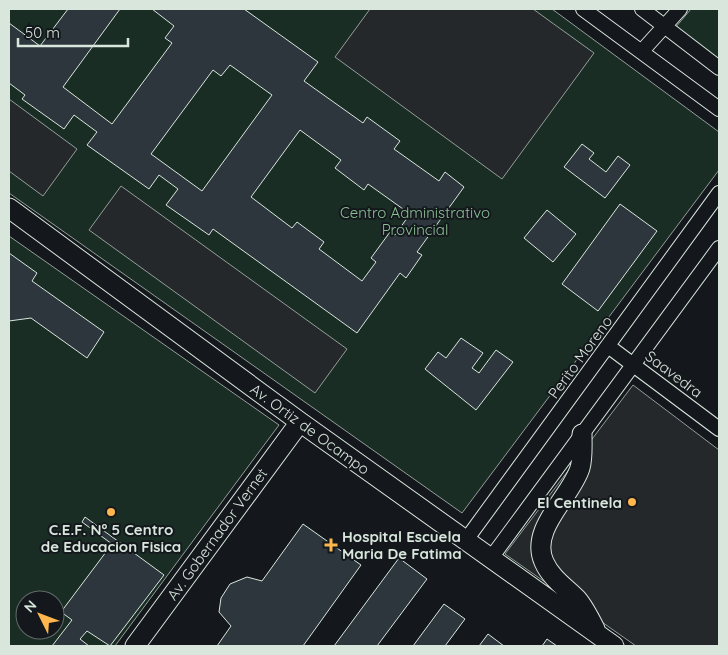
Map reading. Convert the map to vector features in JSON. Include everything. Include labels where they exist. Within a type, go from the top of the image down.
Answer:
[{"type":"main road","name":"Av. Ortiz de Ocampo","points":[[9,208],[300,422],[614,646]]},
{"type":"main road","name":"Av. Gobernador Vernet","points":[[134,646],[300,422]]},
{"type":"main road","points":[[582,434],[581,467],[574,484],[545,530],[541,547],[543,561],[552,576],[578,601],[597,634]]},
{"type":"street","points":[[583,9],[719,109]]},
{"type":"street","points":[[642,9],[719,68]]},
{"type":"street","points":[[642,51],[680,9]]},
{"type":"street","name":"Perito Moreno","points":[[466,540],[719,193]]},
{"type":"street","points":[[491,558],[719,248]]},
{"type":"street","name":"Saavedra","points":[[608,346],[719,429]]},
{"type":"green space","name":"Centro Administrativo Provincial","points":[[9,9],[552,9],[719,132],[719,170],[462,513],[9,193]]},
{"type":"green space","points":[[691,9],[719,9],[719,60],[675,28]]},
{"type":"green space","name":"C.E.F. N° 5 Centro de Educacion Fisica","points":[[9,236],[279,425],[115,646],[9,646]]},
{"type":"shaded area","points":[[370,9],[533,9],[594,53],[502,179],[335,57]]},
{"type":"shaded area","points":[[9,99],[77,149],[43,196],[9,171]]},
{"type":"shaded area","points":[[121,186],[347,349],[315,393],[89,230]]},
{"type":"shaded area","name":"El Centinela","points":[[633,385],[719,450],[719,646],[636,646],[505,554]]},
{"type":"building","points":[[68,9],[120,9],[63,87],[112,124],[172,43],[165,38],[174,26],[152,9],[244,9],[318,62],[304,81],[363,123],[367,117],[400,141],[394,149],[439,181],[445,172],[464,187],[417,252],[422,255],[406,278],[400,273],[357,333],[213,229],[209,235],[166,205],[178,189],[159,175],[149,189],[87,145],[97,132],[74,115],[64,129],[22,99],[25,95],[9,83],[9,23],[40,46]],"holes":[[[230,65],[272,95],[202,191],[151,154],[213,70],[221,76]],[[300,130],[341,160],[335,168],[364,190],[368,184],[410,214],[395,235],[390,232],[371,258],[376,262],[362,281],[319,249],[324,242],[297,222],[292,228],[251,197]]]},
{"type":"building","points":[[582,144],[594,153],[589,159],[606,172],[618,156],[630,165],[605,198],[564,167]]},
{"type":"building","points":[[620,204],[657,231],[598,311],[562,284]]},
{"type":"building","points":[[547,210],[576,234],[553,262],[524,238]]},
{"type":"building","points":[[9,253],[37,273],[32,281],[104,332],[87,358],[31,318],[9,321]]},
{"type":"building","points":[[461,338],[483,353],[472,368],[479,373],[496,350],[513,362],[476,410],[425,369],[438,352],[446,358]]},
{"type":"building","points":[[85,517],[164,575],[110,646],[87,631],[80,639],[89,646],[52,646],[57,640],[65,640],[65,629],[72,620],[65,615],[65,607],[112,544],[82,522]]},
{"type":"building","points":[[303,524],[361,565],[303,646],[217,646],[231,626],[219,612],[221,598],[230,584],[247,577],[262,581]]},
{"type":"building","points":[[399,558],[427,579],[377,646],[334,646]]},
{"type":"building","points":[[444,604],[465,619],[445,646],[413,646]]},
{"type":"building","points":[[488,634],[504,646],[479,646]]},
{"type":"building","points":[[547,639],[557,646],[542,646]]},
{"type":"place","name":"El Centinela","points":[[632,502]]},
{"type":"place","name":"C.E.F. N° 5 Centro de Educacion Fisica","points":[[111,512]]},
{"type":"place","name":"Hospital Escuela Maria De Fatima","points":[[331,545]]}]
